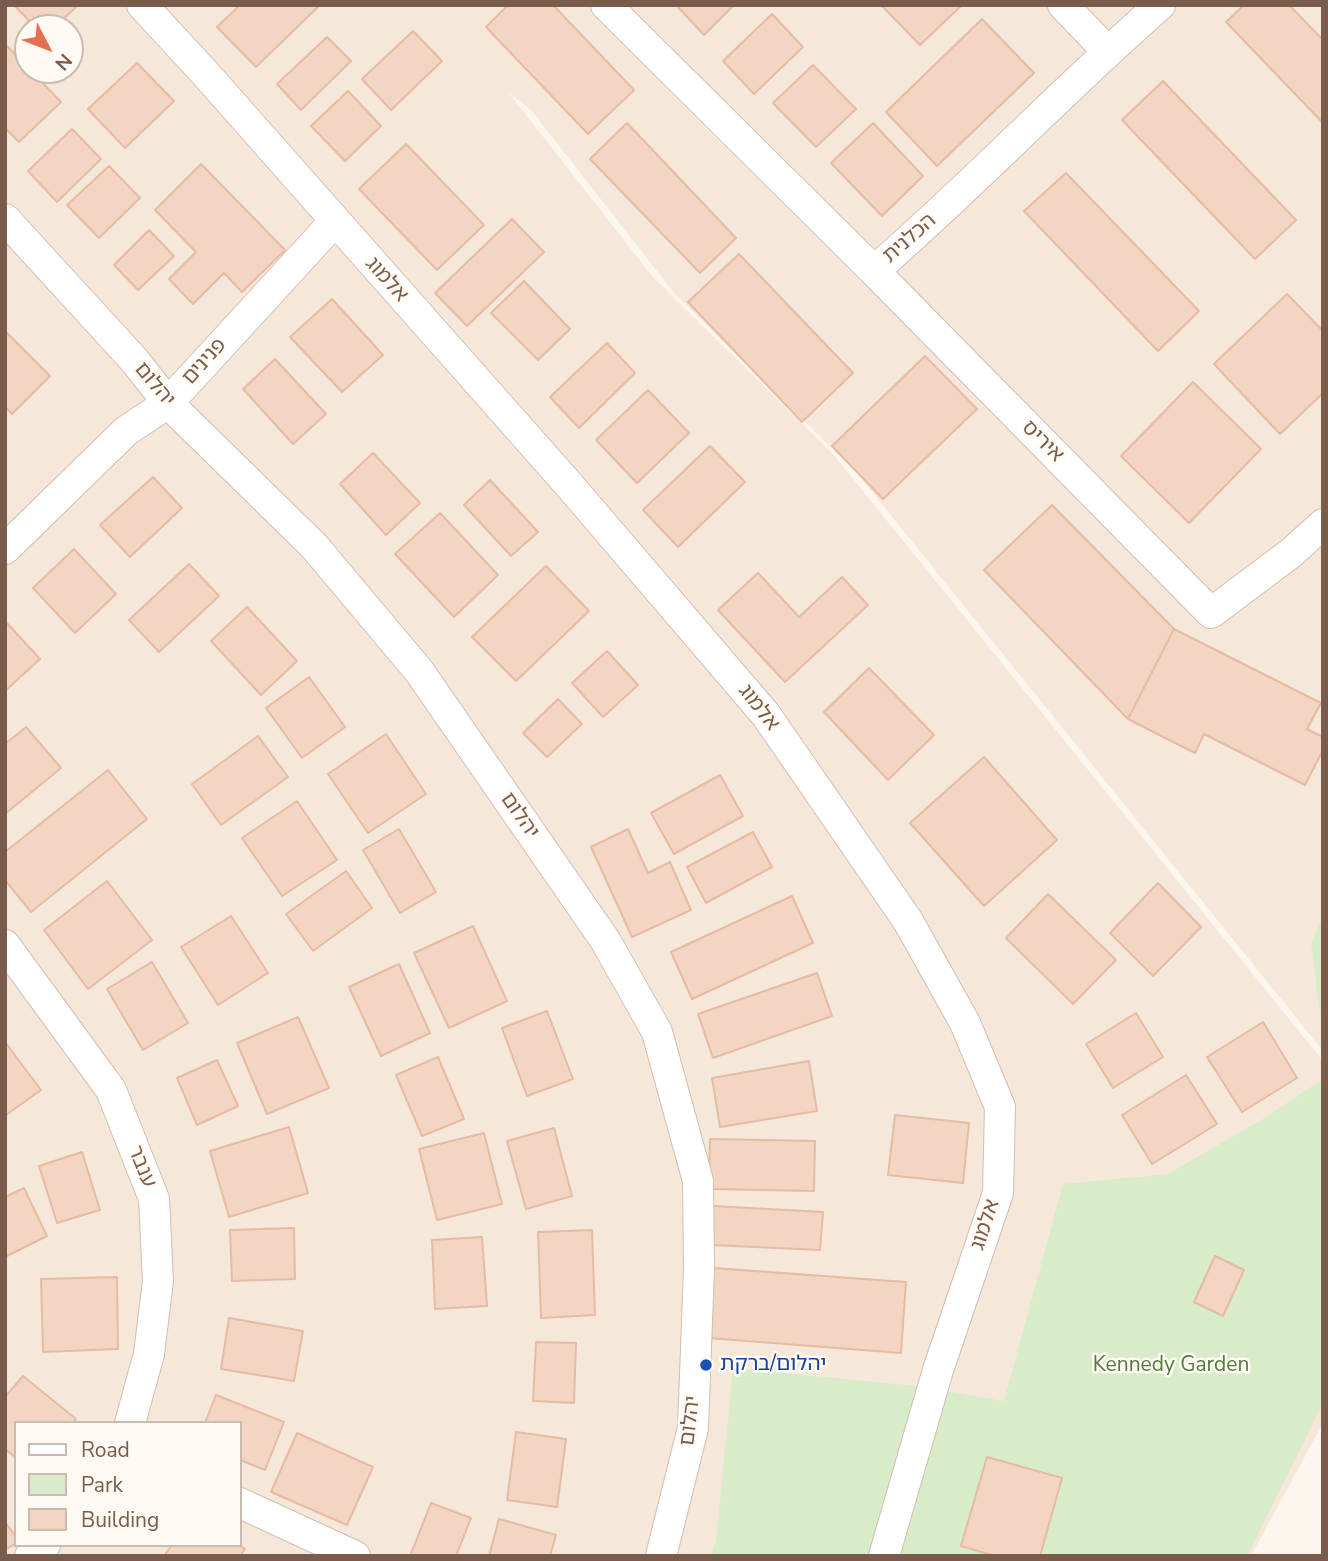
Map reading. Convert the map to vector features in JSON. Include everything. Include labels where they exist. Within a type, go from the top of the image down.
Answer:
[{"type":"street","name":"אלמוג","points":[[142,5],[569,486],[766,715],[908,921],[965,1023],[1000,1107],[998,1193],[938,1370],[884,1556]]},
{"type":"street","name":"הכלנית","points":[[606,5],[874,271],[938,215],[1107,51],[1160,5]]},
{"type":"street","points":[[1063,5],[1107,51]]},
{"type":"street","name":"יהלום","points":[[5,219],[135,361],[167,403],[314,546],[419,671],[605,940],[657,1032],[698,1181],[699,1268],[693,1428],[661,1556]]},
{"type":"street","name":"פנינים","points":[[5,549],[125,431],[167,403],[334,222]]},
{"type":"street","name":"איריס","points":[[874,271],[1211,613],[1291,553],[1323,524]]},
{"type":"street","name":"ענבר","points":[[5,945],[111,1090],[154,1199],[158,1281],[149,1354],[131,1421]]},
{"type":"street","points":[[242,1504],[355,1556]]},
{"type":"shaded area","points":[[5,5],[1323,5],[1323,1051],[856,472],[675,294],[531,110],[509,93],[652,276],[834,455],[1323,1061],[1323,1423],[1251,1556],[5,1556]]},
{"type":"green space","points":[[1323,917],[1323,1036],[1311,943]]},
{"type":"green space","name":"Kennedy Garden","points":[[1323,1079],[1323,1403],[1247,1556],[711,1556],[716,1541],[733,1368],[917,1386],[1004,1401],[1063,1184],[1168,1174],[1263,1119]]},
{"type":"building","points":[[14,5],[78,5],[69,14],[23,14]]},
{"type":"building","points":[[240,5],[320,5],[256,67],[217,27]]},
{"type":"building","points":[[508,5],[553,5],[634,90],[588,134],[486,27]]},
{"type":"building","points":[[676,5],[734,5],[704,35]]},
{"type":"building","points":[[881,5],[962,5],[920,45]]},
{"type":"building","points":[[1244,5],[1289,5],[1323,40],[1323,123],[1226,22]]},
{"type":"building","points":[[772,14],[803,47],[754,94],[723,61]]},
{"type":"building","points":[[982,19],[1034,73],[937,166],[886,112]]},
{"type":"building","points":[[413,31],[442,61],[391,110],[362,79]]},
{"type":"building","points":[[327,37],[351,61],[301,110],[277,84]]},
{"type":"building","points":[[5,44],[14,53],[14,84],[44,84],[61,102],[19,142],[5,128]]},
{"type":"building","points":[[137,63],[174,101],[125,148],[88,109]]},
{"type":"building","points":[[813,65],[856,109],[816,147],[773,103]]},
{"type":"building","points":[[1163,81],[1296,220],[1255,259],[1122,120]]},
{"type":"building","points":[[348,91],[381,126],[345,161],[311,126]]},
{"type":"building","points":[[627,123],[736,238],[700,273],[590,159]]},
{"type":"building","points":[[873,123],[923,176],[882,216],[831,163]]},
{"type":"building","points":[[72,129],[101,159],[57,202],[28,171]]},
{"type":"building","points":[[406,144],[484,225],[437,270],[359,189]]},
{"type":"building","points":[[201,164],[285,250],[242,292],[224,273],[193,304],[169,279],[196,252],[155,210]]},
{"type":"building","points":[[109,166],[140,198],[99,238],[67,205]]},
{"type":"building","points":[[1066,173],[1199,311],[1158,351],[1024,211]]},
{"type":"building","points":[[512,219],[544,252],[467,326],[435,293]]},
{"type":"building","points":[[149,230],[174,256],[138,290],[114,265]]},
{"type":"building","points":[[739,254],[853,373],[802,422],[688,302]]},
{"type":"building","points":[[524,281],[570,329],[538,360],[491,313]]},
{"type":"building","points":[[1287,294],[1323,331],[1323,393],[1280,434],[1214,364]]},
{"type":"building","points":[[332,299],[383,355],[342,392],[290,337]]},
{"type":"building","points":[[6,332],[50,376],[12,414],[5,407]]},
{"type":"building","points":[[607,343],[635,373],[579,428],[550,397]]},
{"type":"building","points":[[925,356],[977,409],[883,499],[832,446]]},
{"type":"building","points":[[275,359],[326,414],[293,444],[243,389]]},
{"type":"building","points":[[1193,382],[1261,449],[1189,523],[1121,456]]},
{"type":"building","points":[[648,390],[689,433],[637,483],[596,440]]},
{"type":"building","points":[[710,446],[745,482],[678,547],[643,510]]},
{"type":"building","points":[[373,453],[420,503],[386,535],[340,484]]},
{"type":"building","points":[[153,477],[182,508],[130,557],[100,525]]},
{"type":"building","points":[[490,480],[538,532],[511,556],[464,505]]},
{"type":"building","points":[[1052,505],[1174,629],[1128,719],[984,570]]},
{"type":"building","points":[[440,513],[498,575],[454,617],[395,554]]},
{"type":"building","points":[[74,549],[116,594],[75,633],[33,588]]},
{"type":"building","points":[[189,564],[219,596],[159,652],[129,620]]},
{"type":"building","points":[[546,566],[589,611],[516,681],[472,637]]},
{"type":"building","points":[[758,573],[799,617],[842,577],[868,605],[785,682],[718,610]]},
{"type":"building","points":[[247,607],[297,661],[261,695],[211,641]]},
{"type":"building","points":[[5,621],[40,659],[5,691]]},
{"type":"building","points":[[1174,629],[1321,703],[1307,729],[1323,737],[1323,750],[1305,785],[1204,734],[1195,753],[1128,719]]},
{"type":"building","points":[[607,651],[638,685],[603,717],[572,683]]},
{"type":"building","points":[[869,668],[934,735],[888,780],[824,712]]},
{"type":"building","points":[[309,677],[345,727],[302,758],[266,708]]},
{"type":"building","points":[[558,699],[582,724],[547,757],[523,733]]},
{"type":"building","points":[[26,727],[61,768],[5,814],[5,744]]},
{"type":"building","points":[[386,734],[426,794],[368,833],[328,774]]},
{"type":"building","points":[[258,736],[288,777],[221,825],[192,784]]},
{"type":"building","points":[[984,757],[1057,840],[984,906],[910,823]]},
{"type":"building","points":[[108,770],[147,819],[31,912],[5,880],[5,852]]},
{"type":"building","points":[[720,775],[743,816],[674,854],[651,813]]},
{"type":"building","points":[[297,801],[337,860],[282,896],[242,838]]},
{"type":"building","points":[[399,829],[436,892],[400,913],[363,850]]},
{"type":"building","points":[[628,829],[648,873],[670,862],[691,910],[632,937],[591,847]]},
{"type":"building","points":[[753,832],[772,867],[706,903],[687,867]]},
{"type":"building","points":[[346,871],[372,908],[313,951],[286,914]]},
{"type":"building","points":[[107,881],[152,940],[88,989],[44,930]]},
{"type":"building","points":[[1158,883],[1201,927],[1153,976],[1110,933]]},
{"type":"building","points":[[1048,894],[1116,960],[1073,1004],[1006,938]]},
{"type":"building","points":[[792,896],[813,943],[692,999],[671,952]]},
{"type":"building","points":[[231,916],[268,973],[218,1005],[181,947]]},
{"type":"building","points":[[473,926],[507,1001],[449,1028],[414,953]]},
{"type":"building","points":[[152,962],[188,1023],[143,1050],[107,989]]},
{"type":"building","points":[[399,964],[430,1033],[381,1056],[349,987]]},
{"type":"building","points":[[817,973],[832,1016],[713,1058],[698,1014]]},
{"type":"building","points":[[547,1011],[573,1079],[527,1096],[502,1028]]},
{"type":"building","points":[[1136,1013],[1163,1057],[1113,1088],[1086,1044]]},
{"type":"building","points":[[298,1017],[329,1088],[267,1114],[237,1043]]},
{"type":"building","points":[[1263,1022],[1297,1078],[1242,1112],[1207,1057]]},
{"type":"building","points":[[5,1042],[41,1090],[6,1115],[5,1114]]},
{"type":"building","points":[[438,1057],[464,1119],[422,1136],[396,1075]]},
{"type":"building","points":[[217,1060],[238,1106],[197,1125],[177,1078]]},
{"type":"building","points":[[809,1061],[817,1111],[720,1127],[712,1078]]},
{"type":"building","points":[[1186,1075],[1217,1124],[1152,1164],[1122,1115]]},
{"type":"building","points":[[895,1115],[969,1123],[963,1183],[888,1175]]},
{"type":"building","points":[[289,1127],[308,1193],[229,1217],[210,1151]]},
{"type":"building","points":[[554,1128],[572,1196],[526,1209],[507,1141]]},
{"type":"building","points":[[484,1133],[502,1204],[437,1220],[419,1149]]},
{"type":"building","points":[[710,1139],[815,1141],[814,1191],[709,1189]]},
{"type":"building","points":[[82,1152],[100,1210],[57,1223],[39,1166]]},
{"type":"building","points":[[24,1188],[47,1236],[5,1257],[5,1197]]},
{"type":"building","points":[[713,1206],[823,1212],[820,1250],[711,1245]]},
{"type":"building","points":[[294,1228],[295,1279],[232,1281],[230,1230]]},
{"type":"building","points":[[592,1230],[595,1315],[541,1318],[538,1232]]},
{"type":"building","points":[[482,1237],[487,1306],[435,1309],[432,1240]]},
{"type":"building","points":[[1215,1256],[1244,1270],[1223,1316],[1194,1302]]},
{"type":"building","points":[[713,1268],[906,1282],[901,1353],[708,1338]]},
{"type":"building","points":[[117,1277],[118,1349],[43,1352],[41,1279]]},
{"type":"building","points":[[229,1318],[303,1331],[294,1381],[221,1369]]},
{"type":"building","points":[[536,1342],[576,1343],[574,1403],[533,1401]]},
{"type":"building","points":[[23,1376],[76,1419],[14,1421],[14,1456],[5,1449],[5,1397]]},
{"type":"building","points":[[216,1395],[284,1422],[265,1470],[242,1461],[242,1421],[206,1421]]},
{"type":"building","points":[[516,1432],[566,1439],[557,1507],[507,1500]]},
{"type":"building","points":[[297,1433],[373,1467],[347,1525],[271,1492]]},
{"type":"building","points":[[987,1457],[1062,1478],[1040,1556],[995,1556],[961,1546]]},
{"type":"building","points":[[431,1503],[471,1518],[456,1556],[410,1556]]},
{"type":"building","points":[[499,1519],[556,1535],[550,1556],[489,1556]]},
{"type":"building","points":[[5,1522],[14,1534],[14,1544],[5,1550]]},
{"type":"building","points":[[171,1547],[245,1549],[240,1556],[164,1556]]},
{"type":"place","name":"יהלום/ברקת","points":[[706,1365]]}]
